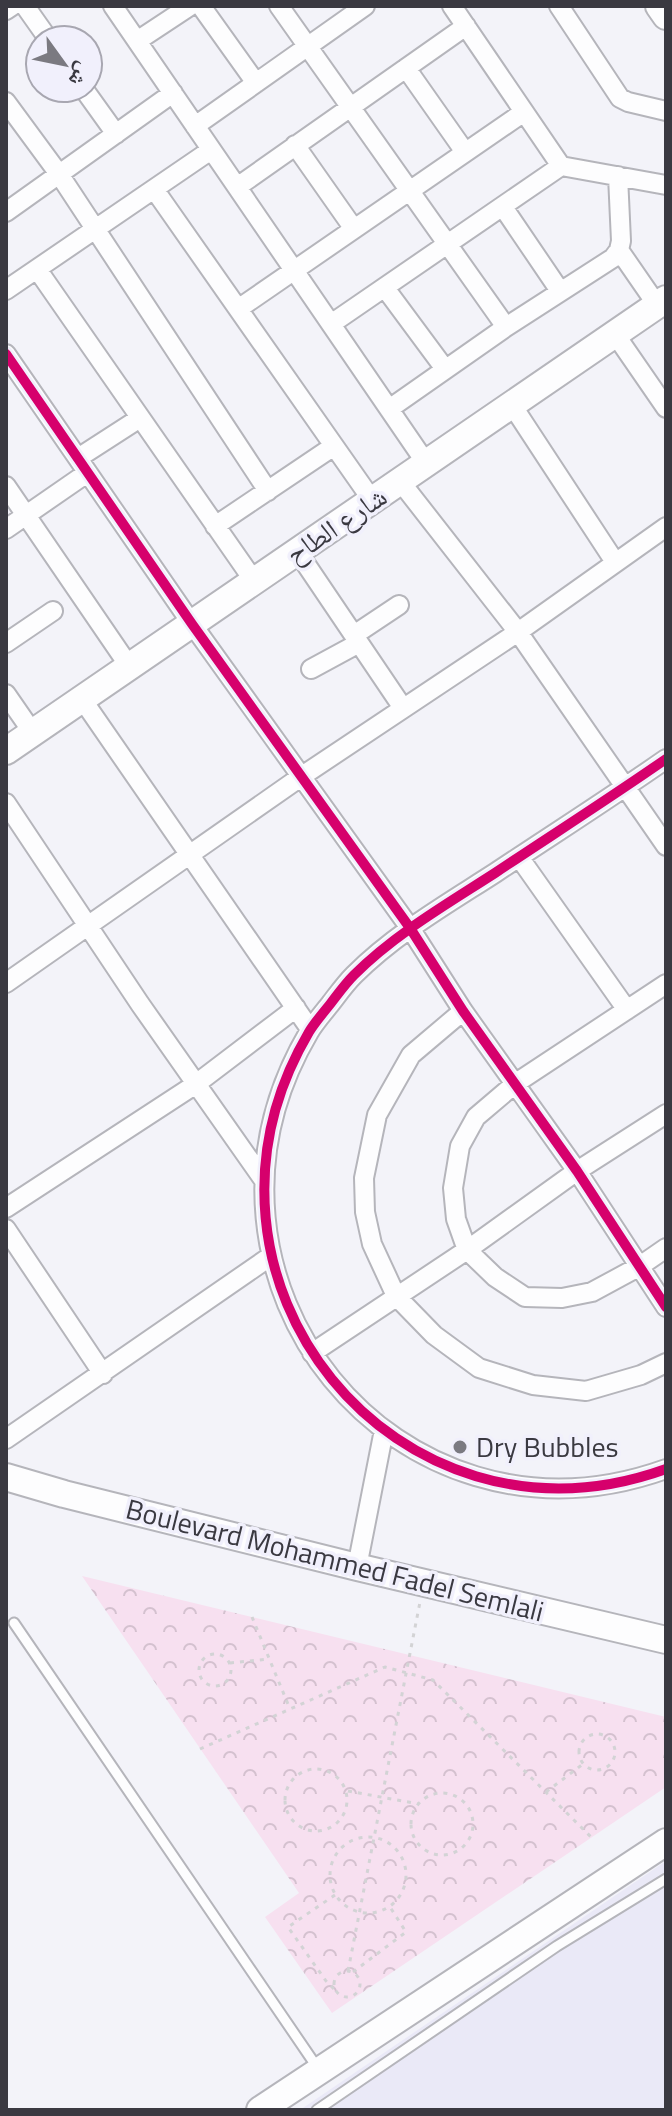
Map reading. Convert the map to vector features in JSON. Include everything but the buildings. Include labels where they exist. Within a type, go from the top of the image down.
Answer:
[{"type":"street","points":[[6,10],[12,6]]},
{"type":"street","points":[[25,6],[38,24]]},
{"type":"street","points":[[113,6],[426,463]]},
{"type":"street","points":[[137,41],[190,6]]},
{"type":"street","points":[[201,6],[256,83]]},
{"type":"street","points":[[279,6],[506,327]]},
{"type":"street","points":[[452,6],[561,166]]},
{"type":"street","points":[[559,6],[620,98],[666,111]]},
{"type":"street","points":[[659,6],[666,16]]},
{"type":"street","points":[[195,126],[363,7]]},
{"type":"street","points":[[237,187],[466,26]]},
{"type":"street","points":[[406,68],[465,152]]},
{"type":"street","points":[[6,212],[173,93]]},
{"type":"street","points":[[6,102],[59,174],[268,491]]},
{"type":"street","points":[[94,104],[116,134]]},
{"type":"street","points":[[238,309],[524,112]]},
{"type":"street","points":[[295,145],[354,229]]},
{"type":"street","points":[[6,290],[211,150]]},
{"type":"street","points":[[331,324],[561,166],[666,185]]},
{"type":"street","points":[[389,409],[506,327],[613,258],[621,241],[618,176]]},
{"type":"street","points":[[154,189],[372,500]]},
{"type":"street","points":[[503,207],[560,291]]},
{"type":"street","points":[[619,250],[662,302]]},
{"type":"street","points":[[37,269],[254,581]]},
{"type":"street","points":[[385,288],[445,369]]},
{"type":"street","name":"شارع الطاح","points":[[6,751],[662,302]]},
{"type":"street","points":[[615,334],[666,408]]},
{"type":"street","points":[[6,354],[192,624],[410,928],[463,1011],[577,1171],[666,1307]]},
{"type":"street","points":[[512,405],[615,562]]},
{"type":"street","points":[[6,529],[26,516],[140,418]]},
{"type":"street","points":[[215,526],[334,446]]},
{"type":"street","points":[[400,481],[518,632],[666,846]]},
{"type":"street","points":[[6,486],[129,666]]},
{"type":"street","points":[[6,983],[666,527]]},
{"type":"street","points":[[297,551],[403,708]]},
{"type":"street","points":[[311,669],[399,605]]},
{"type":"street","points":[[6,643],[53,611]]},
{"type":"street","points":[[6,694],[33,733]]},
{"type":"street","points":[[82,699],[310,1029]]},
{"type":"street","points":[[666,759],[410,928],[354,975],[310,1029],[288,1071],[273,1115],[263,1179],[271,1256],[297,1329],[344,1395],[384,1430],[429,1458],[479,1477],[532,1487],[585,1488],[638,1479],[666,1469]]},
{"type":"street","points":[[6,803],[263,1179]]},
{"type":"street","points":[[519,857],[627,1010]]},
{"type":"street","points":[[666,984],[516,1083],[476,1117],[460,1146],[453,1188],[456,1219],[467,1250],[495,1277],[525,1297],[562,1298],[592,1292],[666,1248]]},
{"type":"street","points":[[6,1208],[196,1084],[296,1008]]},
{"type":"street","points":[[463,1011],[411,1055],[377,1115],[364,1178],[365,1212],[372,1244],[396,1296],[434,1335],[479,1368],[533,1385],[586,1391],[641,1375],[666,1363]]},
{"type":"street","points":[[312,1353],[467,1250],[577,1171],[666,1114]]},
{"type":"street","points":[[6,1229],[103,1374]]},
{"type":"street","points":[[7,1436],[103,1374],[271,1256]]},
{"type":"street","points":[[357,1567],[384,1430]]},
{"type":"street","name":"Boulevard Mohammed Fadel Semlali","points":[[6,1477],[357,1567],[666,1640]]},
{"type":"street","points":[[260,2110],[666,1842]]},
{"type":"lane","points":[[14,1623],[319,2070]]},
{"type":"lane","points":[[317,2110],[557,1946],[666,1879]]},
{"type":"path","points":[[350,1972],[423,1583]]},
{"type":"path","points":[[252,1617],[290,1709]]},
{"type":"path","points":[[211,1654],[222,1655],[230,1663],[230,1674],[220,1685],[210,1685],[199,1675],[199,1665],[211,1654]]},
{"type":"path","points":[[230,1663],[269,1659]]},
{"type":"path","points":[[200,1749],[385,1667],[433,1680],[591,1837]]},
{"type":"path","points":[[593,1734],[610,1740],[615,1751],[608,1767],[597,1771],[583,1764],[579,1751],[583,1740],[593,1734]]},
{"type":"path","points":[[546,1792],[583,1764]]},
{"type":"path","points":[[312,1768],[332,1772],[346,1790],[346,1809],[333,1826],[313,1831],[295,1823],[288,1815],[285,1805],[288,1785],[302,1771],[312,1768]]},
{"type":"path","points":[[346,1790],[419,1804]]},
{"type":"path","points":[[438,1793],[458,1797],[472,1813],[474,1823],[467,1843],[459,1851],[438,1856],[420,1847],[411,1830],[411,1819],[419,1804],[428,1796],[438,1793]]},
{"type":"path","points":[[374,1837],[386,1841],[402,1858],[406,1869],[401,1894],[381,1911],[360,1912],[344,1905],[335,1895],[330,1883],[330,1869],[341,1848],[351,1841],[374,1837]]},
{"type":"path","points":[[335,1895],[288,1927],[326,1981],[337,1992],[348,1997],[358,1991],[359,1978],[350,1972]]},
{"type":"path","points":[[337,1992],[334,1985],[336,1976],[350,1972],[406,1932],[390,1906]]},
{"type":"shaded area","points":[[666,1861],[666,2110],[300,2110]]},
{"type":"green space","points":[[82,1576],[666,1717],[666,1787],[332,2013],[265,1917],[299,1893]]},
{"type":"cycle path","points":[[6,354],[192,624],[410,928],[463,1011],[577,1171],[666,1307]]},
{"type":"cycle path","points":[[666,759],[422,920],[370,960],[348,982],[309,1032],[272,1125],[266,1218],[287,1304],[332,1379],[396,1438],[476,1476],[567,1488],[666,1469]]},
{"type":"place","name":"Dry Bubbles","points":[[460,1447]]}]
